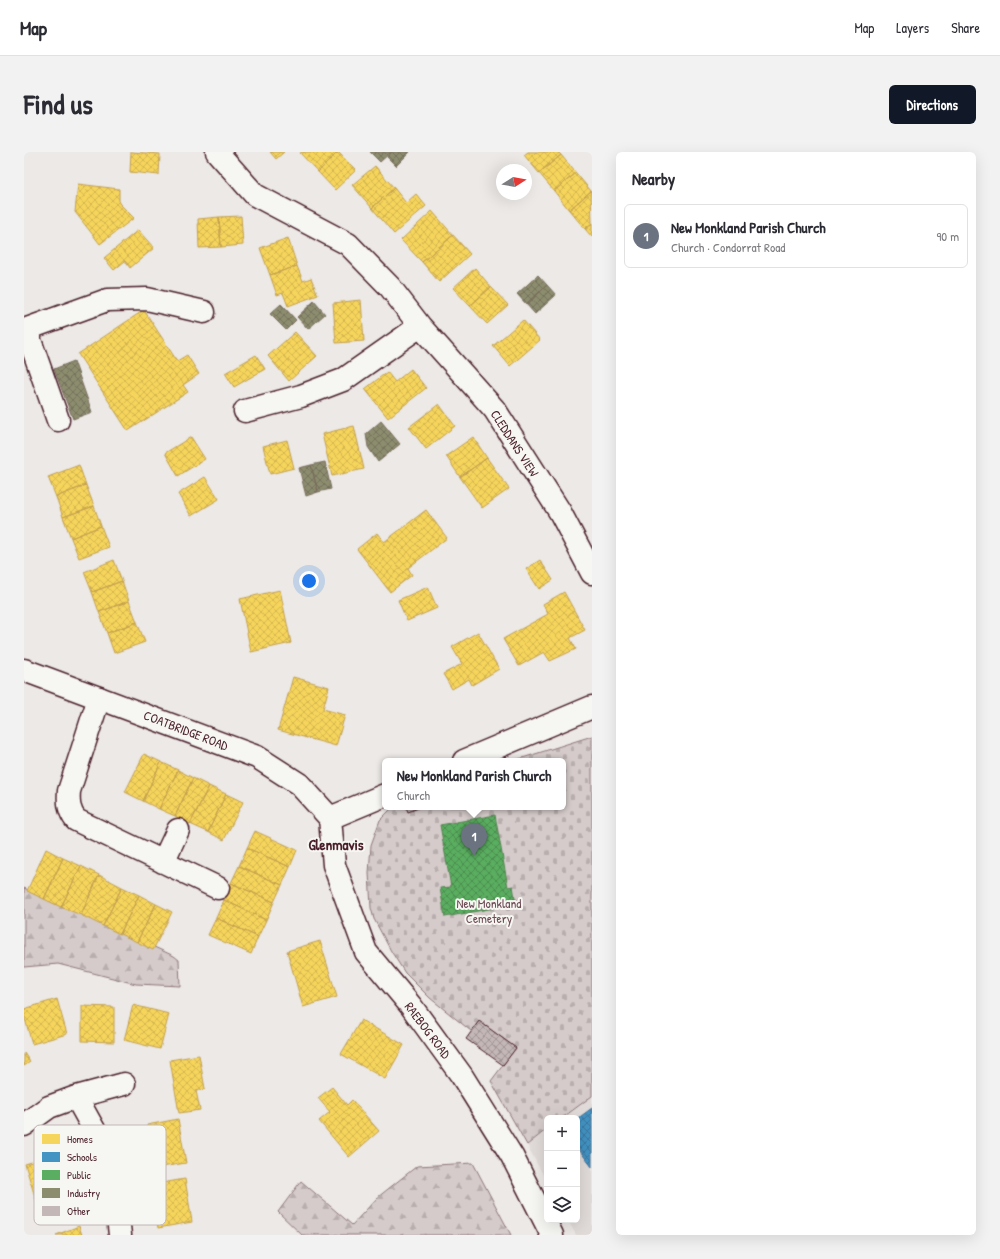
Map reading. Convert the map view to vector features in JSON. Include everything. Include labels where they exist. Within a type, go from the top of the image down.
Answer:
[{"type":"street","name":"CLEDDANS VIEW","points":[[218,152],[255,195],[348,244],[390,286],[420,326],[495,410],[560,512],[592,573]]},
{"type":"street","points":[[58,420],[25,329],[107,300],[147,299],[204,312]]},
{"type":"street","points":[[244,411],[300,396],[343,380],[420,326]]},
{"type":"street","name":"COATBRIDGE ROAD","points":[[24,670],[257,757],[299,784],[330,818]]},
{"type":"street","points":[[98,698],[69,791],[68,804],[71,814],[76,820],[218,888]]},
{"type":"street","points":[[471,758],[592,707]]},
{"type":"street","points":[[330,818],[382,796]]},
{"type":"street","name":"RAEBOG ROAD","points":[[330,818],[334,865],[366,952],[411,1006],[462,1076],[512,1156],[552,1235]]},
{"type":"street","points":[[163,862],[178,830]]},
{"type":"street","points":[[24,1125],[49,1107],[76,1097],[124,1084]]},
{"type":"street","points":[[76,1097],[92,1125]]},
{"type":"street","points":[[119,1225],[120,1235]]},
{"type":"shaded area","points":[[592,1096],[592,1235],[576,1235],[570,1223],[580,1223],[580,1115],[566,1115]]},
{"type":"shaded area","points":[[544,1131],[544,1176],[527,1145]]},
{"type":"green space","name":"New Monkland Cemetery","points":[[592,736],[592,1096],[566,1115],[544,1115],[544,1131],[527,1145],[491,1081],[516,1048],[479,1021],[471,1031],[430,998],[405,973],[374,919],[371,908],[369,873],[371,845],[380,820],[390,810],[566,810],[566,758],[522,758]]},
{"type":"green space","points":[[24,888],[174,956],[179,960],[180,986],[136,984],[58,964],[24,967]]},
{"type":"green space","points":[[473,1163],[511,1235],[302,1235],[278,1212],[301,1181],[352,1225],[378,1197],[417,1166]]},
{"type":"building: Homes","points":[[131,152],[160,154],[159,175],[130,172]]},
{"type":"building: Homes","points":[[270,152],[284,152],[276,159]]},
{"type":"building: Homes","points":[[338,152],[318,172],[300,153]]},
{"type":"building: Homes","points":[[338,152],[356,170],[335,190],[318,172]]},
{"type":"building: Homes","points":[[528,152],[558,152],[561,155],[539,173],[524,155]]},
{"type":"building: Homes","points":[[561,155],[576,173],[554,191],[539,173]]},
{"type":"building: Homes","points":[[375,166],[394,188],[372,208],[352,185]]},
{"type":"building: Homes","points":[[576,173],[591,191],[569,210],[554,191]]},
{"type":"building: Homes","points":[[78,184],[119,189],[119,203],[134,218],[100,244],[75,212]]},
{"type":"building: Homes","points":[[394,188],[406,203],[416,194],[426,206],[394,234],[372,208]]},
{"type":"building: Homes","points":[[591,191],[592,223],[585,229],[569,210]]},
{"type":"building: Homes","points":[[432,211],[453,235],[422,262],[401,240]]},
{"type":"building: Homes","points":[[241,216],[243,245],[221,247],[219,217]]},
{"type":"building: Homes","points":[[219,217],[221,247],[199,248],[198,219]]},
{"type":"building: Homes","points":[[592,223],[592,237],[585,229]]},
{"type":"building: Homes","points":[[138,230],[154,248],[130,268],[125,261],[114,270],[104,258]]},
{"type":"building: Homes","points":[[453,235],[470,254],[439,282],[422,262]]},
{"type":"building: Homes","points":[[288,238],[297,266],[270,275],[260,248]]},
{"type":"building: Homes","points":[[297,266],[303,281],[311,278],[318,295],[288,306],[283,293],[277,295],[270,275]]},
{"type":"building: Homes","points":[[475,268],[491,287],[470,306],[453,288]]},
{"type":"building: Homes","points":[[491,287],[508,305],[487,324],[470,306]]},
{"type":"building: Homes","points":[[361,300],[364,341],[336,343],[333,303]]},
{"type":"building: Homes","points":[[144,310],[177,361],[187,355],[199,374],[183,385],[188,392],[128,431],[78,354]]},
{"type":"building: Homes","points":[[523,320],[540,340],[510,366],[493,346]]},
{"type":"building: Homes","points":[[295,332],[317,356],[289,381],[268,356]]},
{"type":"building: Homes","points":[[256,355],[265,369],[234,387],[225,373]]},
{"type":"building: Homes","points":[[411,369],[426,388],[388,418],[365,389],[387,372],[395,382]]},
{"type":"building: Homes","points":[[439,404],[455,426],[426,449],[409,427]]},
{"type":"building: Homes","points":[[354,426],[364,469],[332,476],[322,434]]},
{"type":"building: Homes","points":[[191,437],[205,459],[178,476],[165,453]]},
{"type":"building: Homes","points":[[473,437],[487,458],[460,477],[446,456]]},
{"type":"building: Homes","points":[[287,440],[294,468],[270,474],[263,446]]},
{"type":"building: Homes","points":[[487,458],[509,489],[482,508],[460,477]]},
{"type":"building: Homes","points":[[79,465],[86,485],[56,497],[48,477]]},
{"type":"building: Homes","points":[[205,477],[219,499],[191,516],[178,494]]},
{"type":"building: Homes","points":[[86,485],[94,506],[63,517],[56,497]]},
{"type":"building: Homes","points":[[94,506],[101,526],[71,538],[63,517]]},
{"type":"building: Homes","points":[[426,510],[447,538],[408,568],[412,575],[390,592],[357,549],[377,533],[384,542]]},
{"type":"building: Homes","points":[[101,526],[109,547],[79,558],[71,538]]},
{"type":"building: Homes","points":[[114,560],[122,581],[92,592],[84,572]]},
{"type":"building: Homes","points":[[540,560],[553,580],[539,589],[526,569]]},
{"type":"building: Homes","points":[[122,581],[129,601],[99,612],[92,592]]},
{"type":"building: Homes","points":[[428,587],[437,608],[407,621],[398,600]]},
{"type":"building: Homes","points":[[280,590],[291,643],[251,652],[240,599]]},
{"type":"building: Homes","points":[[564,592],[585,630],[570,638],[576,649],[550,661],[544,652],[519,666],[503,639],[548,614],[543,604]]},
{"type":"building: Homes","points":[[129,601],[137,622],[107,633],[99,612]]},
{"type":"building: Homes","points":[[137,622],[145,642],[114,653],[107,633]]},
{"type":"building: Homes","points":[[478,632],[499,669],[472,685],[469,679],[452,689],[443,674],[462,664],[452,647]]},
{"type":"building: Homes","points":[[293,677],[329,687],[323,709],[345,715],[336,746],[278,730]]},
{"type":"building: Homes","points":[[144,754],[161,762],[143,801],[125,792]]},
{"type":"building: Homes","points":[[161,762],[178,770],[159,809],[143,801]]},
{"type":"building: Homes","points":[[178,770],[193,778],[175,816],[159,809]]},
{"type":"building: Homes","points":[[193,778],[209,786],[190,824],[175,816]]},
{"type":"building: Homes","points":[[209,786],[226,794],[208,832],[190,824]]},
{"type":"building: Homes","points":[[226,794],[243,802],[224,840],[208,832]]},
{"type":"building: Homes","points":[[255,831],[297,850],[290,867],[247,848]]},
{"type":"building: Homes","points":[[247,848],[290,867],[282,885],[239,866]]},
{"type":"building: Homes","points":[[46,849],[63,858],[44,899],[27,891]]},
{"type":"building: Homes","points":[[63,858],[81,866],[61,907],[44,899]]},
{"type":"building: Homes","points":[[81,866],[99,875],[81,915],[61,907]]},
{"type":"building: Homes","points":[[239,866],[282,885],[274,902],[231,883]]},
{"type":"building: Homes","points":[[99,875],[122,887],[103,926],[81,915]]},
{"type":"building: Homes","points":[[231,883],[274,902],[266,920],[224,900]]},
{"type":"building: Homes","points":[[122,887],[139,895],[120,934],[103,926]]},
{"type":"building: Homes","points":[[139,895],[156,904],[137,942],[120,934]]},
{"type":"building: Homes","points":[[224,900],[266,920],[258,937],[216,918]]},
{"type":"building: Homes","points":[[156,904],[172,912],[153,950],[137,942]]},
{"type":"building: Homes","points":[[216,918],[258,937],[251,954],[208,935]]},
{"type":"building: Homes","points":[[320,941],[337,997],[303,1007],[287,951]]},
{"type":"building: Homes","points":[[57,999],[67,1034],[32,1044],[24,1015],[24,1009]]},
{"type":"building: Homes","points":[[133,1005],[169,1014],[160,1049],[124,1040]]},
{"type":"building: Homes","points":[[82,1006],[114,1007],[114,1042],[82,1041]]},
{"type":"building: Homes","points":[[361,1020],[404,1045],[385,1079],[341,1054]]},
{"type":"building: Homes","points":[[24,1053],[30,1062],[24,1066]]},
{"type":"building: Homes","points":[[199,1055],[205,1089],[196,1091],[200,1110],[179,1113],[170,1060]]},
{"type":"building: Homes","points":[[332,1087],[347,1105],[352,1100],[379,1131],[349,1157],[319,1121],[330,1112],[318,1098]]},
{"type":"building: Homes","points":[[178,1119],[186,1163],[166,1166],[166,1125],[147,1125]]},
{"type":"building: Homes","points":[[34,1161],[34,1194],[25,1164]]},
{"type":"building: Homes","points":[[185,1179],[192,1222],[158,1228],[157,1225],[166,1225],[166,1182]]},
{"type":"building: Homes","points":[[79,1226],[82,1235],[56,1235]]},
{"type":"building: Schools","points":[[592,1108],[592,1167],[580,1151],[580,1117]]},
{"type":"building: Public","points":[[495,815],[508,887],[513,886],[516,904],[445,917],[440,888],[451,887],[440,825]]},
{"type":"building: Industry","points":[[370,152],[391,152],[380,162]]},
{"type":"building: Industry","points":[[391,152],[410,152],[396,166],[387,157]]},
{"type":"building: Industry","points":[[538,275],[547,285],[526,304],[517,294]]},
{"type":"building: Industry","points":[[547,285],[556,295],[535,314],[526,304]]},
{"type":"building: Industry","points":[[314,301],[325,314],[308,329],[297,317]]},
{"type":"building: Industry","points":[[281,304],[296,320],[286,330],[270,314]]},
{"type":"building: Industry","points":[[74,361],[92,412],[73,419],[54,369]]},
{"type":"building: Industry","points":[[381,421],[400,444],[378,462],[368,447],[366,434]]},
{"type":"building: Industry","points":[[325,462],[331,489],[318,492],[311,465]]},
{"type":"building: Industry","points":[[311,465],[318,492],[306,496],[299,468]]},
{"type":"building: Other","points":[[479,1021],[516,1048],[503,1065],[466,1039]]},
{"type":"place","name":"New Monkland Parish Church","points":[[474,856]]},
{"type":"district","name":"Glenmavis","points":[[336,844]]}]
